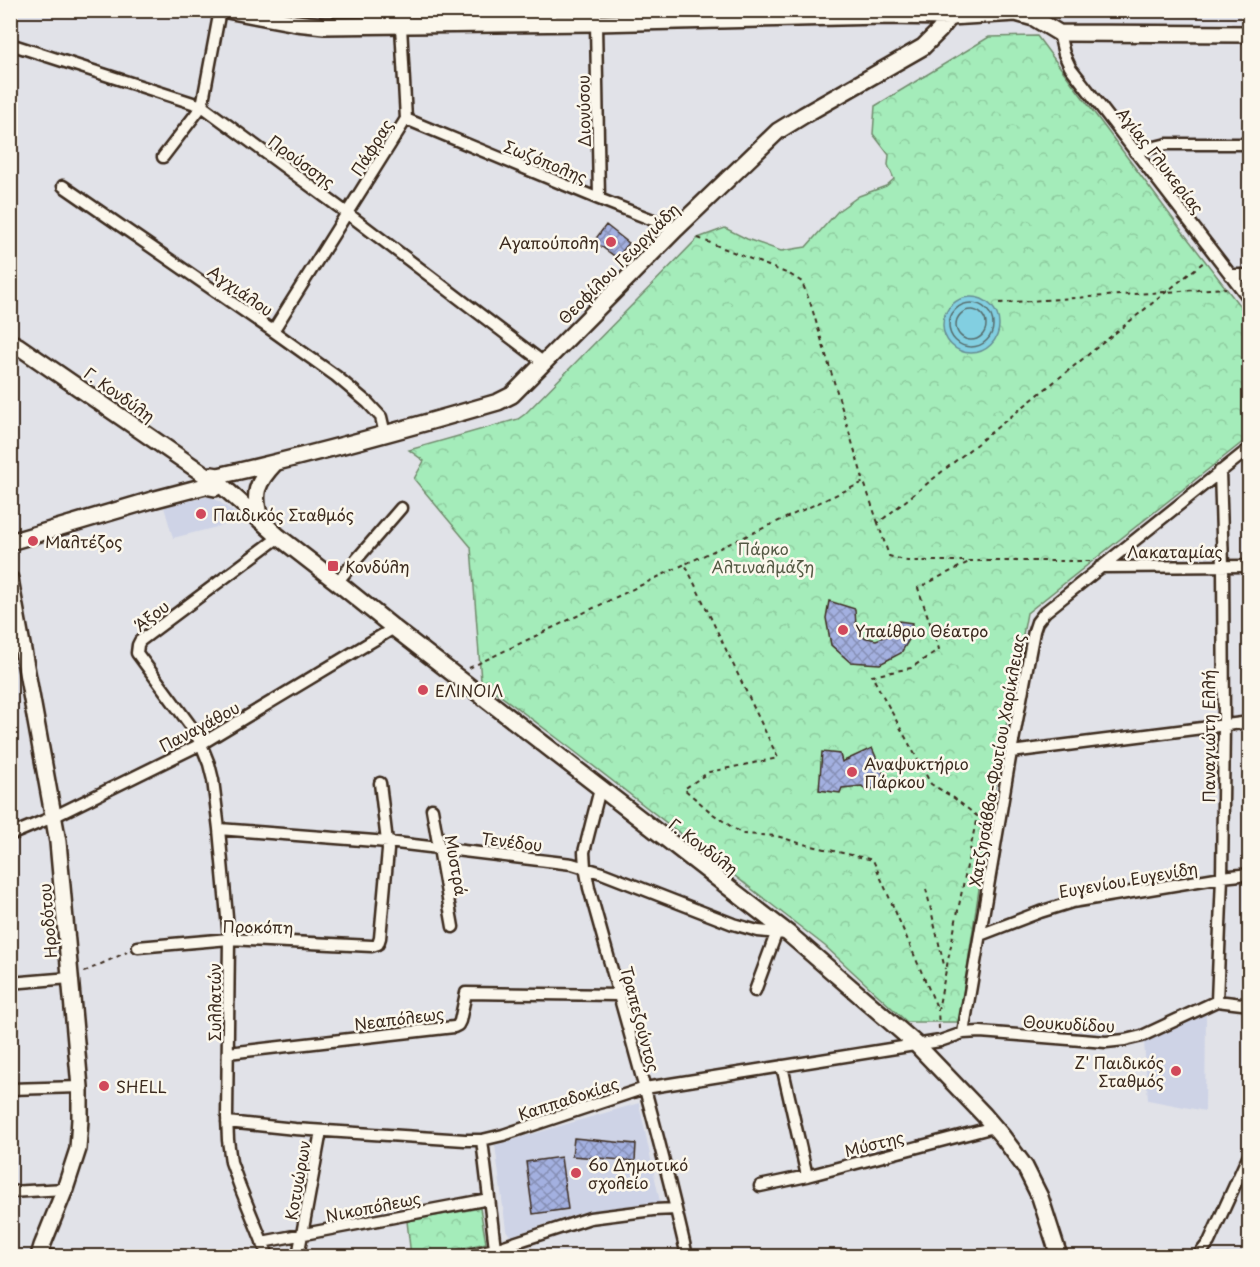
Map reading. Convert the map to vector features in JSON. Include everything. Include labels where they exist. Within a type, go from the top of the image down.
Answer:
[{"type":"street","points":[[164,157],[202,106],[220,10]]},
{"type":"street","points":[[227,10],[296,24],[324,26],[596,23],[882,16],[950,17],[1016,12],[1034,18],[1059,33],[1250,34]]},
{"type":"street","name":"Θεοφίλου Γεωργιάδη","points":[[10,542],[275,463],[504,400],[778,131],[923,47],[950,17]]},
{"type":"street","name":"Διονύσου","points":[[596,23],[599,199]]},
{"type":"street","name":"Πάφρας","points":[[273,331],[406,119],[401,26]]},
{"type":"street","name":"Αγίας Γλυκερίας","points":[[1059,33],[1067,62],[1250,300]]},
{"type":"street","name":"Προύσσης","points":[[10,44],[202,106],[544,363]]},
{"type":"street","name":"Σωζόπολης","points":[[406,119],[676,229]]},
{"type":"street","points":[[1135,152],[1167,144],[1250,144]]},
{"type":"street","name":"Αγχιάλου","points":[[63,186],[336,376],[381,417],[385,434]]},
{"type":"street","points":[[1230,275],[1250,275]]},
{"type":"street","name":"Γ. Κονδύλη","points":[[10,342],[214,481],[279,537],[600,789],[916,1044],[1014,1151],[1031,1177],[1040,1197],[1059,1257]]},
{"type":"street","name":"Χατζησάββα-Φωτίου Χαρίκλειας","points":[[963,1033],[1011,752],[1034,632],[1038,622],[1096,564],[1250,448]]},
{"type":"street","points":[[261,521],[256,503],[257,488],[275,463]]},
{"type":"street","name":"Παναγιώτη Ελλή","points":[[1216,1001],[1222,877],[1224,725],[1220,471]]},
{"type":"street","points":[[337,582],[401,508]]},
{"type":"street","name":"Άξου","points":[[201,744],[193,729],[137,652],[138,645],[140,641],[279,537]]},
{"type":"street","name":"Λακαταμίας","points":[[1096,564],[1250,566]]},
{"type":"street","name":"Ηροδότου","points":[[10,579],[59,849],[80,1087],[78,1149],[44,1256]]},
{"type":"street","name":"Παναγάθου","points":[[10,835],[54,817],[201,744],[394,628]]},
{"type":"street","points":[[1011,752],[1250,722]]},
{"type":"street","name":"Συλλατών","points":[[201,744],[211,773],[219,829],[229,939],[228,1147],[231,1162],[268,1257]]},
{"type":"street","points":[[380,783],[388,842]]},
{"type":"street","name":"Τραπεζούντος","points":[[600,789],[584,852],[585,867],[645,1088],[687,1257]]},
{"type":"street","name":"Μυστρά","points":[[432,809],[453,927]]},
{"type":"street","name":"Τενέδου","points":[[219,829],[388,842],[572,864],[734,924],[758,931],[782,934]]},
{"type":"street","name":"Προκόπη","points":[[138,947],[229,939],[372,946],[378,944],[388,842]]},
{"type":"street","name":"Ευγενίου Ευγενίδη","points":[[980,934],[1072,902],[1250,874]]},
{"type":"street","points":[[755,991],[782,934]]},
{"type":"street","points":[[10,983],[70,978]]},
{"type":"street","name":"Νεαπόλεως","points":[[228,1053],[454,1027],[460,1021],[466,993],[619,995]]},
{"type":"street","points":[[1216,1001],[1250,1005]]},
{"type":"street","name":"Θουκυδίδου","points":[[916,1044],[940,1041],[963,1033],[980,1032],[1106,1042],[1125,1040],[1142,1036],[1216,1001]]},
{"type":"street","name":"Καππαδοκίας","points":[[227,1122],[321,1131],[482,1140],[645,1088],[916,1044]]},
{"type":"street","points":[[782,1066],[807,1176]]},
{"type":"street","points":[[10,1089],[80,1087]]},
{"type":"street","name":"Μύστης","points":[[760,1186],[994,1127]]},
{"type":"street","name":"Κοτυώρων","points":[[298,1257],[321,1131]]},
{"type":"street","points":[[482,1140],[495,1253]]},
{"type":"street","points":[[1198,1257],[1209,1242],[1250,1152]]},
{"type":"street","points":[[10,1192],[65,1189]]},
{"type":"street","name":"Νικοπόλεως","points":[[262,1242],[489,1199]]},
{"type":"street","points":[[464,1257],[495,1253],[590,1218],[676,1209]]},
{"type":"path","points":[[698,238],[791,275],[802,282],[889,556],[907,561],[1096,564]]},
{"type":"path","points":[[878,523],[1205,261]]},
{"type":"path","points":[[999,303],[1226,288]]},
{"type":"path","points":[[454,675],[685,564],[864,482]]},
{"type":"path","points":[[940,1041],[938,1010],[977,816],[931,784],[872,676],[911,668],[939,649],[918,588],[971,561]]},
{"type":"path","points":[[685,564],[778,758],[709,772],[684,789],[713,814],[742,834],[777,836],[873,860],[938,1010]]},
{"type":"path","points":[[926,889],[945,972]]},
{"type":"path","points":[[70,978],[138,947]]},
{"type":"shaded area","name":"Παιδικός Σταθμός","points":[[211,496],[245,520],[173,538],[164,507]]},
{"type":"shaded area","name":"Ζ' Παιδικός Σταθμός","points":[[1206,1014],[1205,1111],[1148,1100],[1144,1041]]},
{"type":"shaded area","name":"6ο Δημοτικό σχολείο","points":[[639,1103],[660,1202],[586,1211],[510,1236],[506,1230],[495,1145]]},
{"type":"green space","name":"Πάρκο Αλτιναλμάζη","points":[[1037,36],[1249,318],[1249,437],[1027,613],[993,796],[959,1022],[907,1022],[825,946],[481,681],[471,547],[414,479],[424,461],[409,450],[518,419],[525,414],[698,238],[725,228],[747,239],[781,251],[806,247],[838,211],[859,196],[886,186],[894,179],[888,165],[889,155],[873,134],[875,106],[989,37]]},
{"type":"green space","points":[[480,1208],[486,1243],[428,1256],[411,1256],[407,1221]]},
{"type":"water","points":[[965,297],[977,297],[987,301],[995,309],[999,325],[995,341],[987,349],[977,353],[965,353],[955,349],[947,341],[943,331],[943,319],[947,309],[955,301]]},
{"type":"building","name":"Αγαπούπολη","points":[[606,225],[629,243],[617,258],[594,241]]},
{"type":"building","name":"Υπαίθριο Θέατρο","points":[[829,601],[855,609],[856,626],[863,637],[876,640],[892,634],[899,621],[912,623],[910,638],[901,653],[880,664],[850,662],[831,645],[826,618]]},
{"type":"building","name":"Αναψυκτήριο Πάρκου","points":[[872,748],[888,784],[866,791],[862,786],[842,788],[840,793],[819,790],[822,752],[840,754],[842,762]]},
{"type":"building","points":[[574,1138],[636,1144],[635,1161],[572,1156]]},
{"type":"building","points":[[561,1157],[568,1209],[533,1214],[526,1162]]},
{"type":"place","name":"Αγαπούπολη","points":[[611,242]]},
{"type":"place","name":"Παιδικός Σταθμός","points":[[201,514]]},
{"type":"place","name":"Μαλτέζος","points":[[33,541]]},
{"type":"place","name":"Κονδύλη","points":[[333,566]]},
{"type":"place","name":"Υπαίθριο Θέατρο","points":[[843,630]]},
{"type":"place","name":"ΕΛΙΝΟΙΛ","points":[[423,690]]},
{"type":"place","name":"Αναψυκτήριο Πάρκου","points":[[852,772]]},
{"type":"place","name":"Ζ' Παιδικός Σταθμός","points":[[1176,1071]]},
{"type":"place","name":"SHELL","points":[[104,1086]]},
{"type":"place","name":"6ο Δημοτικό σχολείο","points":[[576,1173]]}]
